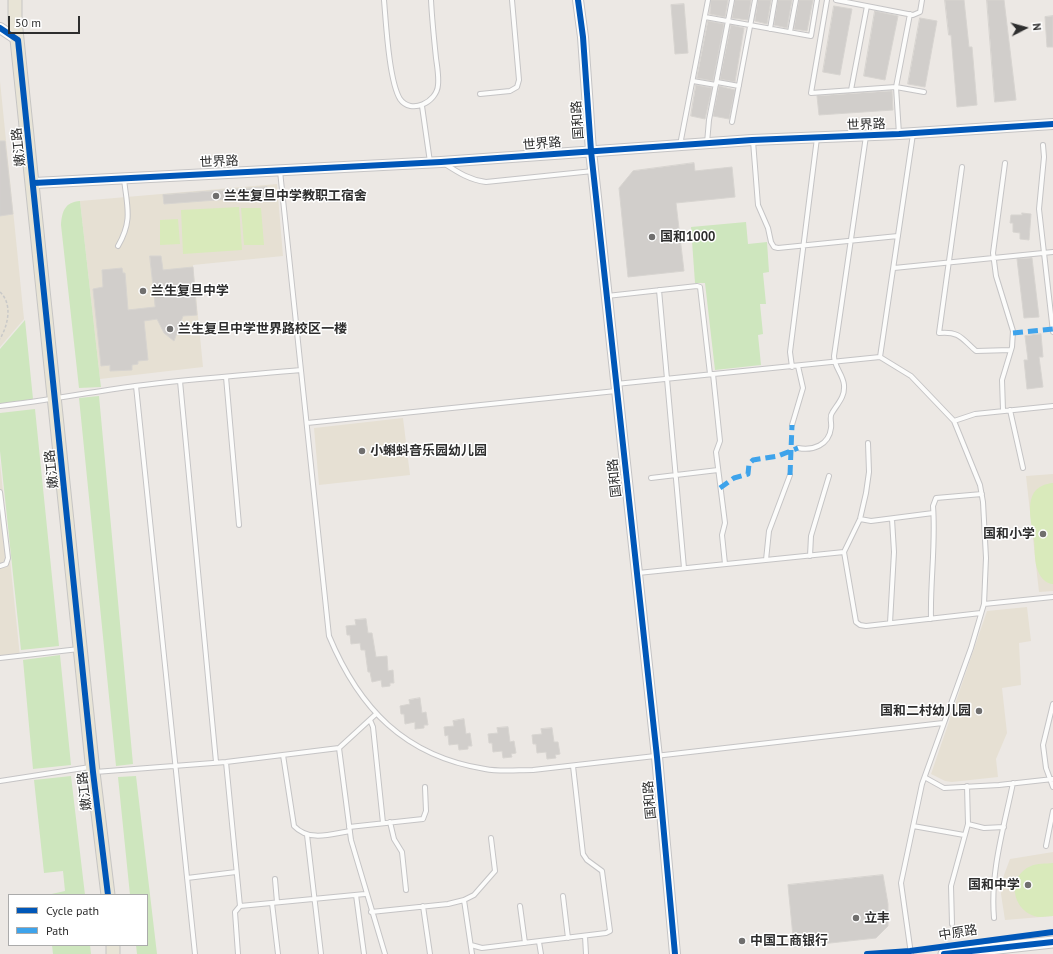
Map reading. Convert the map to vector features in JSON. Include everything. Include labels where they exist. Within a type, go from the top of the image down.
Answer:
[{"type":"main road","name":"嫩江路","points":[[15,0],[55,400],[82,648],[93,769],[108,894]]},
{"type":"main road","name":"中原路","points":[[944,954],[1053,942]]},
{"type":"street","name":"国和路","points":[[578,0],[583,37],[591,151],[657,757],[675,954]]},
{"type":"street","points":[[0,28],[18,40]]},
{"type":"street","name":"世界路","points":[[34,183],[441,162],[752,140],[913,134],[1053,124]]},
{"type":"lane","points":[[384,0],[394,86],[401,100],[408,106],[422,106],[430,100],[438,86],[430,0]]},
{"type":"lane","points":[[480,94],[510,91],[517,87],[519,80],[512,0]]},
{"type":"lane","points":[[680,145],[708,0]]},
{"type":"lane","points":[[707,143],[716,84],[732,0]]},
{"type":"lane","points":[[732,122],[754,0]]},
{"type":"lane","points":[[770,29],[775,0]]},
{"type":"lane","points":[[790,32],[796,0]]},
{"type":"lane","points":[[705,17],[811,36],[817,0]]},
{"type":"lane","points":[[828,0],[811,93],[896,87],[924,92]]},
{"type":"lane","points":[[836,0],[917,15],[920,12],[922,0]]},
{"type":"lane","points":[[851,90],[867,6],[870,0]]},
{"type":"lane","points":[[899,134],[896,87],[910,14]]},
{"type":"lane","points":[[693,81],[739,86]]},
{"type":"lane","points":[[422,106],[430,162]]},
{"type":"lane","points":[[880,357],[913,134]]},
{"type":"lane","points":[[798,448],[814,449],[820,446],[829,435],[831,414],[843,396],[844,391],[842,378],[834,363],[866,136]]},
{"type":"lane","points":[[792,366],[790,352],[818,138]]},
{"type":"lane","points":[[752,140],[758,205],[774,247],[778,248],[898,236]]},
{"type":"lane","points":[[1043,145],[1044,157],[1039,209],[1053,332]]},
{"type":"lane","points":[[441,162],[466,177],[476,181],[486,182],[593,170]]},
{"type":"lane","points":[[1003,410],[1002,380],[1014,337],[1012,323],[996,276],[994,259],[1005,163]]},
{"type":"lane","points":[[962,167],[939,333],[948,332],[960,336],[976,351],[1011,350]]},
{"type":"lane","points":[[280,170],[328,636],[340,662],[354,686],[376,714],[391,728],[424,751],[450,761],[486,769],[533,770],[944,723]]},
{"type":"lane","points":[[118,246],[128,223],[124,178]]},
{"type":"lane","points":[[894,268],[1053,252]]},
{"type":"lane","points":[[606,296],[697,286],[700,287],[720,441],[716,452],[725,523],[722,535],[725,564]]},
{"type":"lane","points":[[659,290],[684,568]]},
{"type":"lane","points":[[307,423],[616,387],[668,379],[834,363],[880,357],[911,376],[954,421],[980,485],[982,494],[986,558],[984,604],[971,648],[926,778],[913,826],[901,883],[911,954]]},
{"type":"lane","points":[[792,425],[803,388],[798,366]]},
{"type":"lane","points":[[0,406],[55,400],[76,394],[136,386],[301,370]]},
{"type":"lane","points":[[226,377],[239,525]]},
{"type":"lane","points":[[180,381],[216,762]]},
{"type":"lane","points":[[136,386],[195,954]]},
{"type":"lane","points":[[954,421],[967,415],[1003,410],[1053,406]]},
{"type":"lane","points":[[1010,410],[1023,468]]},
{"type":"lane","points":[[868,443],[869,472],[860,519],[844,552],[856,622],[860,625],[866,626],[981,613]]},
{"type":"lane","points":[[651,478],[718,470]]},
{"type":"lane","points":[[766,560],[769,531],[785,484],[790,475]]},
{"type":"lane","points":[[810,556],[811,536],[829,476]]},
{"type":"lane","points":[[0,492],[8,558],[6,564],[0,566]]},
{"type":"lane","points":[[931,619],[930,594],[934,539],[932,506],[936,498],[982,494]]},
{"type":"lane","points":[[860,519],[871,521],[933,514]]},
{"type":"lane","points":[[890,623],[894,552],[892,519]]},
{"type":"lane","points":[[637,573],[844,552]]},
{"type":"lane","points":[[984,604],[1053,598]]},
{"type":"lane","points":[[0,658],[82,648]]},
{"type":"lane","points":[[1053,704],[1043,745],[1046,768],[1052,779],[1053,787]]},
{"type":"lane","points":[[0,781],[93,769],[226,762],[339,748],[376,714]]},
{"type":"lane","points":[[370,720],[373,727],[383,823]]},
{"type":"lane","points":[[339,748],[350,829],[366,894],[385,954]]},
{"type":"lane","points":[[283,755],[293,824],[297,829],[307,835],[322,835],[383,823],[421,819],[425,817],[426,811],[425,787]]},
{"type":"lane","points":[[226,762],[240,906]]},
{"type":"lane","points":[[471,945],[482,948],[539,942],[606,934],[611,930],[602,871],[587,860],[583,854],[574,766]]},
{"type":"lane","points":[[926,778],[944,788],[1052,779]]},
{"type":"lane","points":[[994,918],[992,886],[1013,783]]},
{"type":"lane","points":[[952,924],[951,886],[968,824],[967,786]]},
{"type":"lane","points":[[1046,846],[1053,811]]},
{"type":"lane","points":[[390,822],[394,839],[402,852],[406,890]]},
{"type":"lane","points":[[968,824],[984,828],[1004,827]]},
{"type":"lane","points":[[913,826],[964,835]]},
{"type":"lane","points":[[307,835],[321,954]]},
{"type":"lane","points":[[372,912],[464,900],[474,894],[495,871],[491,838]]},
{"type":"lane","points":[[187,878],[236,872]]},
{"type":"lane","points":[[275,879],[278,902]]},
{"type":"lane","points":[[238,954],[235,912],[240,906],[366,894]]},
{"type":"lane","points":[[356,895],[364,954]]},
{"type":"lane","points":[[563,896],[568,938]]},
{"type":"lane","points":[[464,900],[472,954]]},
{"type":"lane","points":[[272,903],[278,954]]},
{"type":"lane","points":[[423,906],[430,954]]},
{"type":"lane","points":[[520,906],[525,943]]},
{"type":"lane","points":[[585,936],[586,954]]},
{"type":"lane","points":[[539,942],[541,954]]},
{"type":"path","points":[[0,292],[8,305],[8,318],[0,339]]},
{"type":"shaded area","points":[[0,81],[24,319],[0,347]]},
{"type":"shaded area","name":"兰生复旦中学","points":[[277,184],[283,256],[193,265],[203,367],[100,379],[80,201]]},
{"type":"shaded area","name":"小蝌蚪音乐园幼儿园","points":[[403,418],[410,475],[319,485],[314,428]]},
{"type":"shaded area","points":[[0,463],[20,657],[0,659]]},
{"type":"shaded area","name":"国和小学","points":[[1053,474],[1053,591],[1039,592],[1026,476]]},
{"type":"shaded area","name":"国和二村幼儿园","points":[[1027,607],[1031,641],[1019,643],[1021,685],[1002,688],[1007,733],[996,759],[998,777],[952,782],[945,781],[931,774],[987,611]]},
{"type":"shaded area","name":"国和中学","points":[[1053,852],[1053,916],[1005,920],[1001,894],[1004,875],[1010,859]]},
{"type":"green space","points":[[80,201],[101,387],[79,388],[61,225],[62,215],[65,208],[71,203]]},
{"type":"green space","points":[[239,207],[242,250],[183,254],[181,210]]},
{"type":"green space","points":[[241,208],[261,208],[264,245],[244,245]]},
{"type":"green space","points":[[178,219],[180,244],[160,245],[160,220]]},
{"type":"green space","points":[[746,222],[748,244],[767,242],[769,272],[763,273],[766,304],[760,304],[763,334],[758,335],[761,365],[715,370],[705,283],[695,283],[691,227]]},
{"type":"green space","points":[[25,320],[33,399],[0,404],[0,349]]},
{"type":"green space","points":[[99,396],[133,764],[116,766],[79,398]]},
{"type":"green space","points":[[35,409],[59,646],[21,650],[0,451],[0,413]]},
{"type":"green space","name":"国和小学","points":[[1053,483],[1053,584],[1048,583],[1040,576],[1037,567],[1035,560],[1030,504],[1036,490],[1043,485]]},
{"type":"green space","points":[[60,655],[71,765],[33,769],[23,660]]},
{"type":"green space","points":[[71,776],[85,894],[52,894],[65,891],[63,871],[44,873],[34,780]]},
{"type":"green space","points":[[136,776],[157,954],[137,954],[136,946],[148,946],[148,894],[130,894],[118,777]]},
{"type":"green space","points":[[1053,863],[1053,916],[1034,916],[1026,912],[1020,906],[1015,892],[1015,884],[1023,871],[1031,866]]},
{"type":"green space","points":[[52,946],[90,946],[91,954],[53,954]]},
{"type":"building","points":[[711,0],[728,0],[725,17],[710,14]]},
{"type":"building","points":[[735,0],[751,0],[748,20],[732,18]]},
{"type":"building","points":[[758,0],[771,0],[767,24],[755,21]]},
{"type":"building","points":[[778,0],[792,0],[787,28],[774,25]]},
{"type":"building","points":[[799,0],[813,0],[807,31],[794,29]]},
{"type":"building","points":[[945,0],[964,0],[969,47],[972,47],[977,105],[957,107],[951,35],[949,35]]},
{"type":"building","points":[[987,0],[1004,0],[1016,100],[995,102]]},
{"type":"building","points":[[684,4],[688,53],[675,54],[671,5]]},
{"type":"building","points":[[834,6],[852,9],[840,75],[823,72]]},
{"type":"building","points":[[875,11],[898,16],[885,80],[864,76]]},
{"type":"building","points":[[1053,16],[1053,47],[1047,47],[1045,17]]},
{"type":"building","points":[[920,18],[937,21],[925,87],[908,84]]},
{"type":"building","points":[[708,21],[724,24],[713,81],[697,78]]},
{"type":"building","points":[[731,25],[744,28],[735,82],[720,79]]},
{"type":"building","points":[[696,85],[712,88],[705,119],[691,116]]},
{"type":"building","points":[[719,86],[735,90],[729,119],[713,116]]},
{"type":"building","points":[[892,91],[893,110],[819,115],[817,96]]},
{"type":"building","points":[[0,141],[5,141],[13,214],[0,216]]},
{"type":"building","name":"国和1000","points":[[694,163],[695,171],[732,167],[735,197],[676,203],[684,271],[628,277],[619,188],[633,171]]},
{"type":"building","name":"兰生复旦中学教职工宿舍","points":[[267,187],[268,196],[164,204],[163,195]]},
{"type":"building","points":[[1022,213],[1031,214],[1029,240],[1020,239],[1020,233],[1013,232],[1013,223],[1010,223],[1011,215],[1022,215]]},
{"type":"building","points":[[150,256],[161,256],[163,270],[193,267],[197,315],[183,316],[174,341],[164,333],[157,319],[144,321],[148,360],[138,361],[138,364],[132,365],[132,370],[110,371],[110,365],[101,366],[93,289],[103,287],[102,270],[122,268],[123,273],[125,273],[128,310],[155,307]]},
{"type":"building","points":[[1032,258],[1039,317],[1024,318],[1017,259]]},
{"type":"building","points":[[1041,334],[1043,357],[1039,357],[1043,387],[1027,389],[1024,360],[1028,360],[1025,336]]},
{"type":"building","points":[[366,619],[368,633],[372,633],[376,657],[387,656],[388,671],[393,670],[394,683],[390,683],[390,686],[382,687],[381,680],[372,682],[370,672],[368,672],[365,650],[361,650],[360,643],[351,644],[350,635],[347,635],[346,626],[356,625],[355,620]]},
{"type":"building","points":[[420,698],[422,713],[426,712],[428,725],[424,725],[424,728],[415,729],[415,722],[405,724],[404,714],[401,714],[400,706],[410,704],[409,700]]},
{"type":"building","points":[[464,719],[466,734],[470,733],[472,746],[468,746],[468,749],[459,750],[458,744],[449,745],[448,735],[445,736],[444,727],[454,726],[453,721]]},
{"type":"building","points":[[508,727],[510,742],[514,741],[516,753],[511,754],[512,757],[503,758],[502,751],[493,752],[492,743],[489,743],[488,734],[498,733],[497,728]]},
{"type":"building","points":[[552,728],[554,742],[558,742],[560,754],[555,755],[556,758],[547,759],[546,752],[537,753],[536,744],[533,744],[532,735],[542,734],[541,729]]},
{"type":"building","points":[[883,875],[888,904],[888,926],[876,938],[794,947],[788,885]]},
{"type":"marked path","points":[[1013,333],[1053,329]]},
{"type":"marked path","points":[[790,475],[792,425]]},
{"type":"marked path","points":[[720,488],[734,478],[748,474],[749,464],[753,460],[778,456],[798,448]]},
{"type":"cycle path","points":[[578,0],[583,37],[591,151],[657,757],[675,954]]},
{"type":"cycle path","points":[[0,28],[18,40],[93,772],[108,894]]},
{"type":"cycle path","points":[[34,183],[441,162],[752,140],[899,134],[1053,124]]},
{"type":"cycle path","points":[[867,954],[910,951],[1053,932]]},
{"type":"cycle path","points":[[944,954],[1053,942]]},
{"type":"place","name":"兰生复旦中学教职工宿舍","points":[[216,196]]},
{"type":"place","name":"国和1000","points":[[652,237]]},
{"type":"place","name":"兰生复旦中学","points":[[143,291]]},
{"type":"place","name":"兰生复旦中学世界路校区一楼","points":[[170,329]]},
{"type":"place","name":"小蝌蚪音乐园幼儿园","points":[[362,451]]},
{"type":"place","name":"国和小学","points":[[1043,534]]},
{"type":"place","name":"国和二村幼儿园","points":[[979,711]]},
{"type":"place","name":"国和中学","points":[[1028,885]]},
{"type":"place","name":"立丰","points":[[856,918]]},
{"type":"place","name":"中国工商银行","points":[[742,941]]}]
